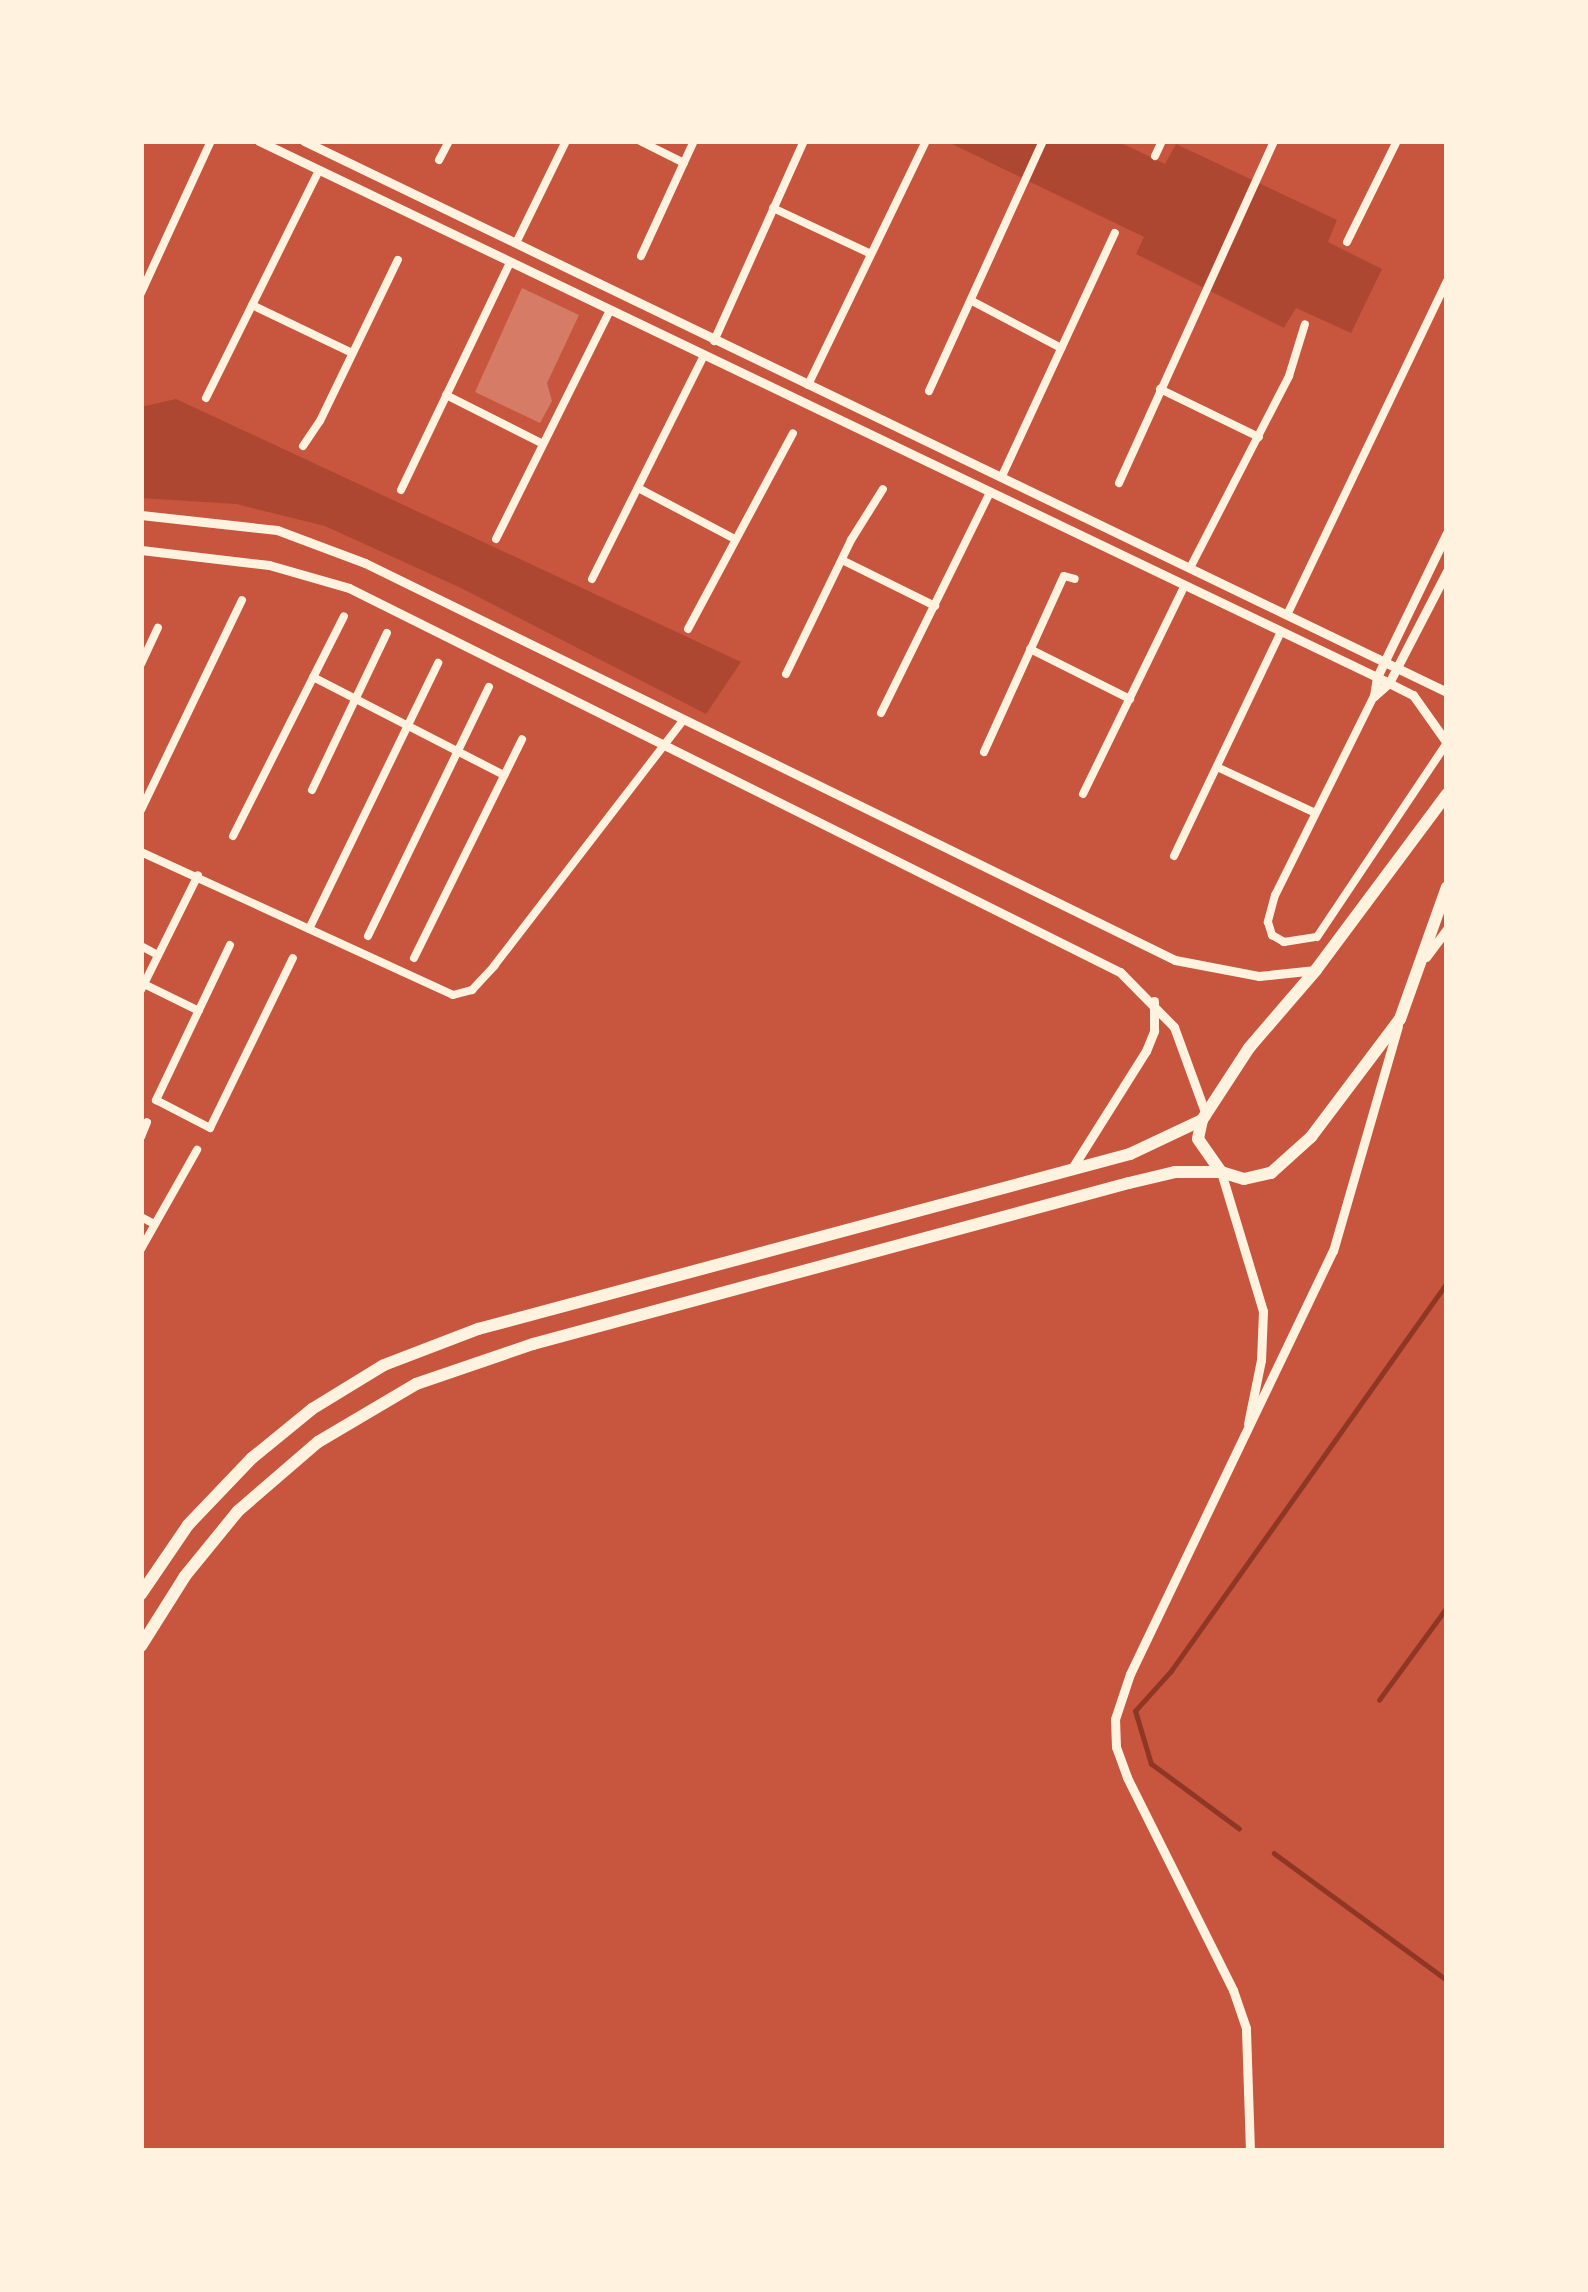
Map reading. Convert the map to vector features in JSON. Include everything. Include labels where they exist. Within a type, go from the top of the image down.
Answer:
[{"type":"main road","points":[[1221,1172],[1198,1139],[1204,1118],[1250,1048],[1316,970],[1446,793]]},
{"type":"main road","points":[[141,1646],[185,1576],[238,1511],[318,1442],[416,1384],[533,1344],[1129,1183],[1175,1172],[1221,1172],[1244,1179],[1284,1166],[1400,1019],[1447,886]]},
{"type":"main road","points":[[141,1594],[188,1526],[252,1458],[312,1409],[384,1365],[478,1329],[1130,1154],[1204,1118]]},
{"type":"street","points":[[141,293],[211,141]]},
{"type":"street","points":[[259,141],[1280,634],[1377,677],[1390,682],[1413,695],[1447,743],[1317,937],[1284,942],[1272,934],[1268,922],[1313,812],[1374,695],[1377,677],[1447,533]]},
{"type":"street","points":[[304,141],[328,146],[570,270],[1447,692]]},
{"type":"street","points":[[439,160],[448,141]]},
{"type":"street","points":[[516,243],[566,141]]},
{"type":"street","points":[[640,141],[683,163]]},
{"type":"street","points":[[641,256],[694,141]]},
{"type":"street","points":[[715,340],[804,141]]},
{"type":"street","points":[[808,386],[926,141]]},
{"type":"street","points":[[929,391],[1043,141]]},
{"type":"street","points":[[1155,156],[1162,141]]},
{"type":"street","points":[[1119,483],[1274,141]]},
{"type":"street","points":[[1347,242],[1397,141]]},
{"type":"street","points":[[206,398],[319,170]]},
{"type":"street","points":[[773,208],[871,254]]},
{"type":"street","points":[[1002,476],[1115,233]]},
{"type":"street","points":[[303,446],[320,421],[398,260]]},
{"type":"street","points":[[401,490],[510,262]]},
{"type":"street","points":[[562,287],[570,270]]},
{"type":"street","points":[[1287,615],[1447,281]]},
{"type":"street","points":[[971,301],[1061,348]]},
{"type":"street","points":[[252,305],[350,352]]},
{"type":"street","points":[[496,539],[610,310]]},
{"type":"street","points":[[1190,568],[1259,437],[1306,334],[1305,324]]},
{"type":"street","points":[[592,579],[704,355]]},
{"type":"street","points":[[751,377],[759,362]]},
{"type":"street","points":[[1160,389],[1259,437]]},
{"type":"street","points":[[446,395],[542,443]]},
{"type":"street","points":[[688,629],[793,433]]},
{"type":"street","points":[[942,469],[950,453]]},
{"type":"street","points":[[640,489],[734,538]]},
{"type":"street","points":[[786,674],[883,489]]},
{"type":"street","points":[[881,713],[990,492]]},
{"type":"street","points":[[141,515],[277,530],[365,563],[1175,960],[1259,976],[1316,970]]},
{"type":"street","points":[[1137,564],[1146,547]]},
{"type":"street","points":[[141,550],[269,565],[349,588],[1120,972],[1154,1001],[1188,1058],[1204,1118]]},
{"type":"street","points":[[842,560],[935,606]]},
{"type":"street","points":[[1374,695],[1390,682],[1447,571]]},
{"type":"street","points":[[984,752],[1064,577],[1075,579]]},
{"type":"street","points":[[1083,794],[1184,587]]},
{"type":"street","points":[[141,810],[242,600]]},
{"type":"street","points":[[233,836],[344,616]]},
{"type":"street","points":[[141,664],[158,628]]},
{"type":"street","points":[[312,790],[387,633]]},
{"type":"street","points":[[1174,856],[1280,634]]},
{"type":"street","points":[[1030,649],[1130,699]]},
{"type":"street","points":[[308,929],[438,663]]},
{"type":"street","points":[[313,677],[504,775]]},
{"type":"street","points":[[368,937],[489,687]]},
{"type":"street","points":[[141,852],[198,875],[440,994],[472,990],[683,722]]},
{"type":"street","points":[[414,958],[522,739]]},
{"type":"street","points":[[1216,767],[1313,812]]},
{"type":"street","points":[[141,772],[156,779]]},
{"type":"street","points":[[198,875],[142,987],[200,1011]]},
{"type":"street","points":[[1419,967],[1447,929]]},
{"type":"street","points":[[230,945],[156,1100],[210,1128],[293,958]]},
{"type":"street","points":[[141,946],[158,955]]},
{"type":"street","points":[[1071,1170],[1146,1051],[1154,1031],[1154,1001]]},
{"type":"street","points":[[1250,2151],[1251,2072],[1240,2008],[1126,1777],[1114,1732],[1130,1674],[1333,1251],[1400,1019]]},
{"type":"street","points":[[141,1137],[148,1122]]},
{"type":"street","points":[[141,1250],[196,1150]]},
{"type":"street","points":[[1221,1172],[1263,1311],[1261,1360],[1246,1436]]},
{"type":"street","points":[[141,1217],[154,1224]]},
{"type":"shaded area","points":[[946,141],[1117,141],[1165,164],[1176,144],[1337,220],[1328,242],[1382,269],[1351,333],[1296,308],[1284,328],[1136,254],[1144,237]]},
{"type":"shaded area","points":[[176,399],[741,662],[706,714],[461,588],[325,526],[236,504],[141,498],[141,407]]},
{"type":"building","points":[[522,288],[579,315],[547,383],[552,401],[540,423],[475,392]]},
{"type":"waterway","points":[[1239,1829],[1151,1764],[1135,1711],[1171,1671],[1447,1283]]},
{"type":"waterway","points":[[1379,1700],[1447,1607]]},
{"type":"waterway","points":[[1274,1853],[1447,1980]]}]
